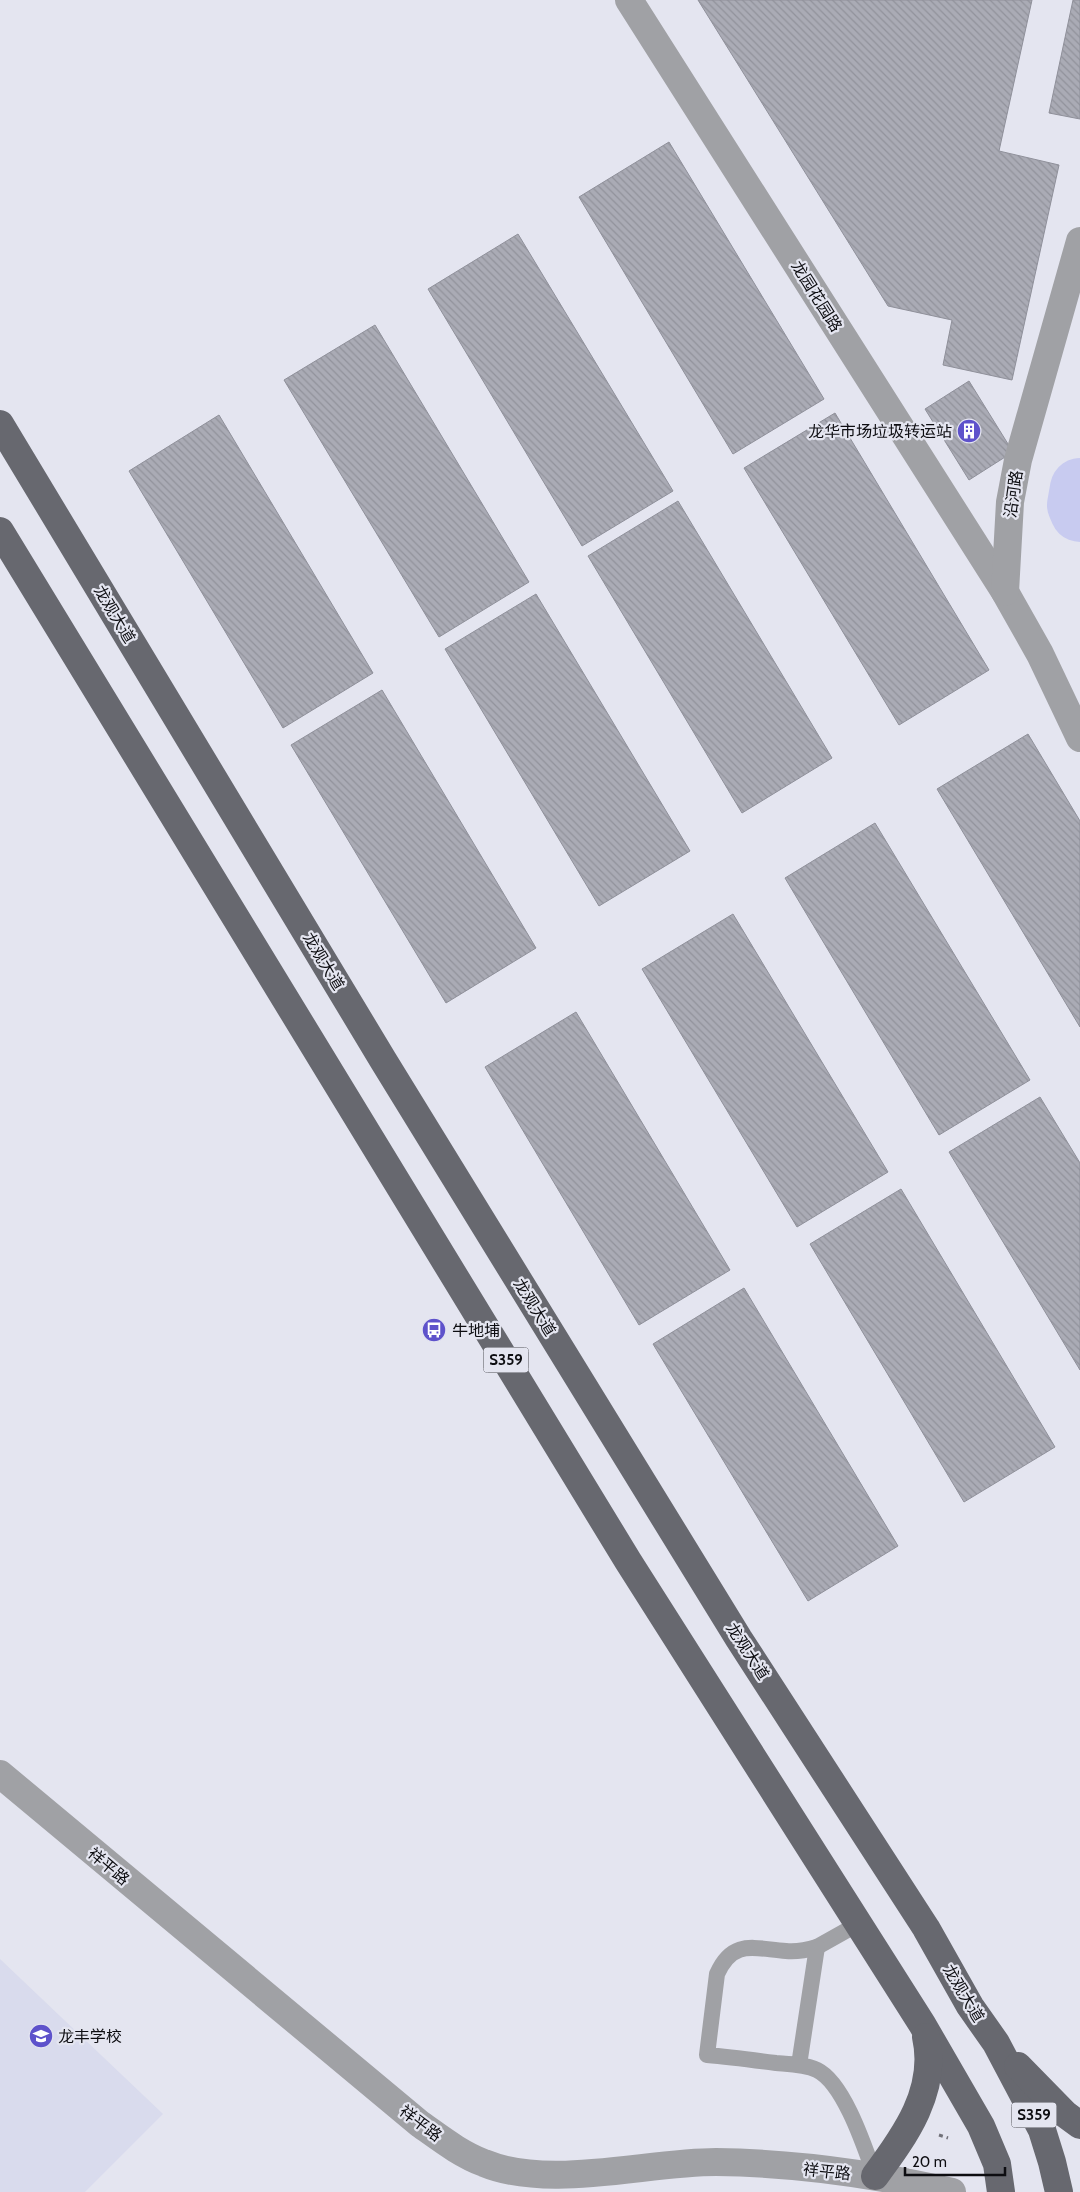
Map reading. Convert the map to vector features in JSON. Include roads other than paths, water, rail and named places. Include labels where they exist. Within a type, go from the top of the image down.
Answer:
[{"type":"main road","name":"龙观大道","points":[[0,424],[383,1060],[729,1622],[926,1928],[970,2006],[996,2043],[1042,2130],[1059,2192]]},
{"type":"main road","name":"S359","points":[[0,531],[623,1552],[922,2024],[981,2126],[996,2164],[1002,2192]]},
{"type":"main road","points":[[874,2176],[907,2128],[923,2097],[928,2076],[929,2054],[922,2024]]},
{"type":"main road","points":[[996,2043],[1039,2088],[1080,2125]]},
{"type":"street","name":"龙园花园路","points":[[629,0],[1005,592]]},
{"type":"street","name":"沿河路","points":[[1005,592],[1010,502],[1018,460],[1080,241]]},
{"type":"street","points":[[1005,592],[1040,654],[1080,738]]},
{"type":"street","name":"祥平路","points":[[0,1774],[420,2124],[457,2150],[485,2164],[538,2174],[568,2174],[706,2162],[741,2162],[874,2176],[952,2192]]},
{"type":"lane","points":[[858,1924],[817,1947],[803,1951],[744,1947],[731,1954],[722,1962],[717,1974],[708,2055],[799,2065],[818,2070],[830,2080],[858,2129],[874,2176]]},
{"type":"lane","points":[[799,2065],[817,1947]]},
{"type":"waterway","points":[[1080,488],[1077,505],[1080,512]]},
{"type":"place","name":"龙华市场垃圾转运站","points":[[969,431]]},
{"type":"place","name":"牛地埔","points":[[434,1330]]},
{"type":"place","name":"龙丰学校","points":[[41,2036]]}]
